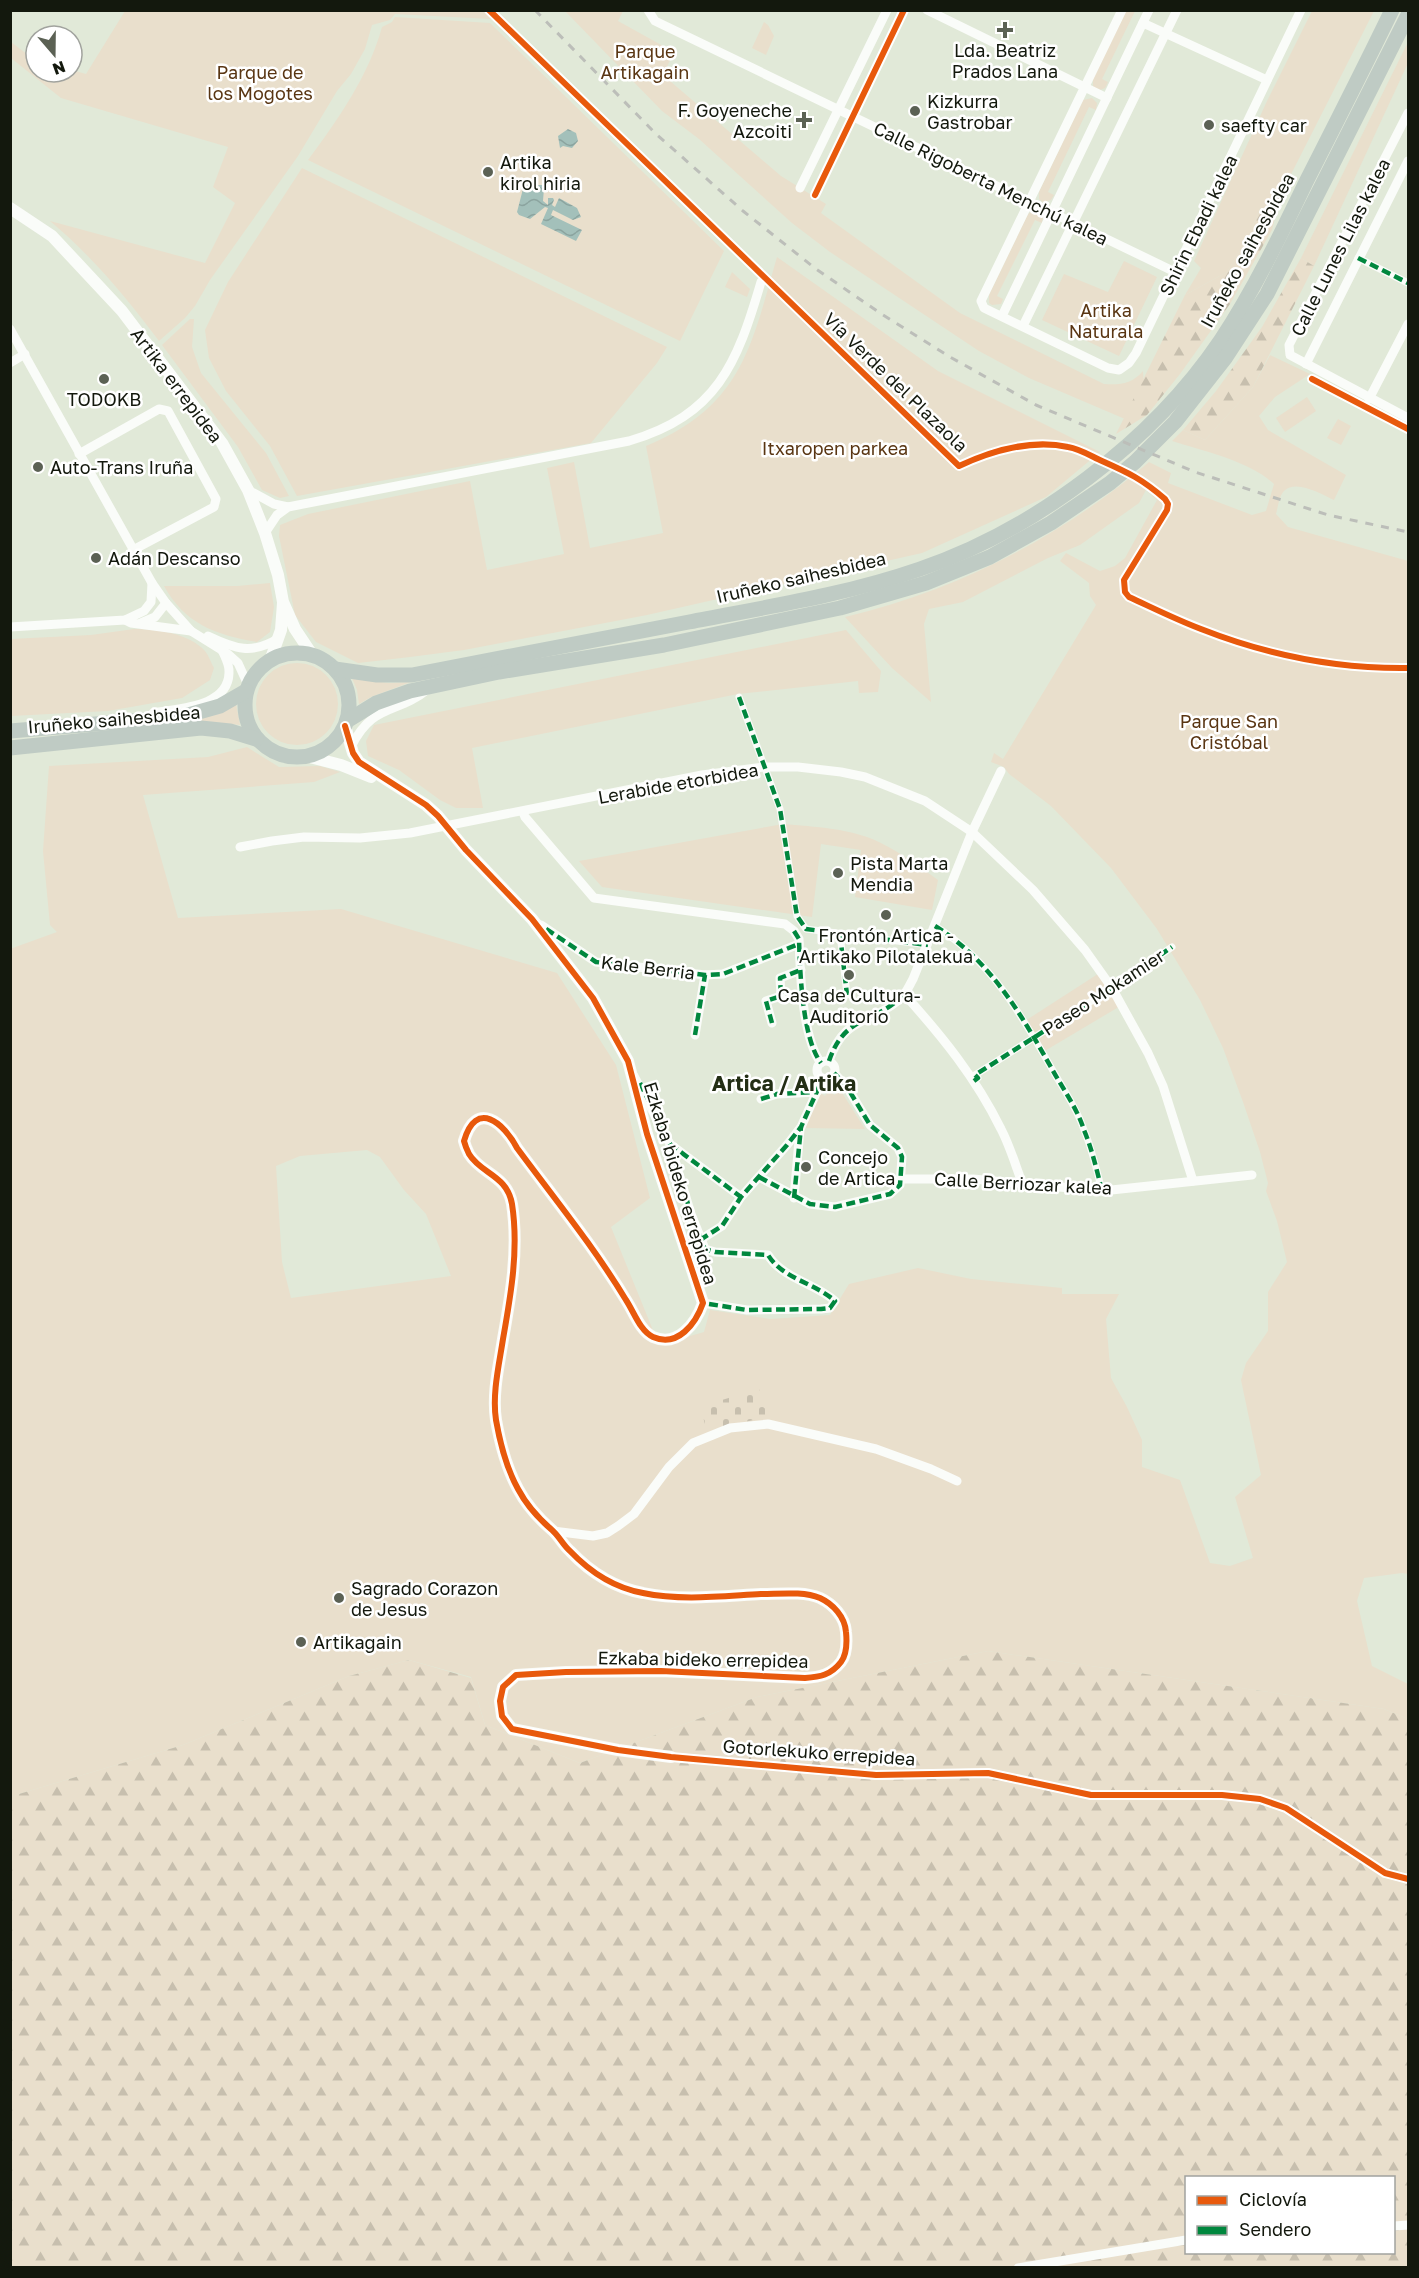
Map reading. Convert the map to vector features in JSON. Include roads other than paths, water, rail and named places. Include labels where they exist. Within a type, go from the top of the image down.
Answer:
[{"type":"highway","points":[[1289,218],[1302,174],[1383,10]]},
{"type":"highway","name":"Iruñeko saihesbidea","points":[[335,669],[377,675],[412,675],[837,593],[921,569],[984,543],[1041,511],[1095,473],[1160,413],[1220,342],[1289,218],[1392,10]]},
{"type":"highway","name":"Iruñeko saihesbidea","points":[[346,723],[376,703],[431,687],[498,672],[664,645],[840,608],[926,584],[1000,551],[1051,523],[1110,483],[1135,462],[1175,422],[1226,357],[1268,294],[1408,15]]},
{"type":"highway","points":[[1311,210],[1344,160],[1408,32]]},
{"type":"highway","points":[[298,653],[313,656],[335,669],[345,685],[350,702],[346,723],[329,747],[319,753],[292,757],[268,748],[256,739],[245,709],[247,688],[257,672],[270,661],[284,655],[298,653]]},
{"type":"highway","name":"Iruñeko saihesbidea","points":[[10,731],[181,717],[220,706],[247,688]]},
{"type":"highway","name":"Iruñeko saihesbidea","points":[[10,748],[201,728],[230,731],[256,739]]},
{"type":"street","points":[[800,188],[887,10]]},
{"type":"street","points":[[927,10],[1107,98]]},
{"type":"street","points":[[1122,10],[981,301],[984,308],[1023,326],[1177,10]]},
{"type":"street","points":[[1002,316],[1149,10]]},
{"type":"street","name":"Shirin Ebadi kalea","points":[[1023,326],[1108,368],[1119,370],[1129,363],[1136,353],[1301,10]]},
{"type":"street","name":"Calle Rigoberta Menchú kalea","points":[[648,11],[655,21],[1174,272]]},
{"type":"street","points":[[1143,23],[1267,80]]},
{"type":"street","name":"Calle Lunes Lilas kalea","points":[[1408,113],[1289,345],[1290,356],[1306,364],[1408,162]]},
{"type":"street","name":"Artika errepidea","points":[[10,208],[52,236],[122,311],[222,444],[248,490],[265,533],[278,575],[283,602],[295,629],[313,656]]},
{"type":"street","points":[[1358,258],[1408,283]]},
{"type":"street","points":[[265,533],[277,514],[288,507],[629,441],[657,433],[683,417],[718,385],[741,346],[761,282]]},
{"type":"street","points":[[1369,399],[1408,324]]},
{"type":"street","points":[[10,329],[152,583],[191,631],[238,663],[247,688]]},
{"type":"street","points":[[10,363],[25,354]]},
{"type":"street","points":[[1306,364],[1408,418]]},
{"type":"street","points":[[79,454],[159,409],[168,411],[216,499],[214,507],[133,550]]},
{"type":"street","points":[[248,490],[274,504],[288,507]]},
{"type":"street","points":[[10,627],[126,620],[144,611],[151,602],[152,583]]},
{"type":"street","name":"Artika errepidea","points":[[270,661],[279,638],[283,602]]},
{"type":"street","points":[[141,623],[155,617],[166,603]]},
{"type":"street","points":[[176,615],[200,632],[225,644],[248,650],[260,648],[279,638]]},
{"type":"street","points":[[126,620],[131,623],[191,631]]},
{"type":"street","points":[[136,721],[153,712],[190,707],[205,702],[222,691],[229,672],[222,650]]},
{"type":"street","name":"Iruñeko saihesbidea","points":[[351,747],[367,723],[400,704],[418,697],[431,687]]},
{"type":"street","points":[[739,697],[780,809],[797,916],[806,929],[928,945]]},
{"type":"street","points":[[346,723],[351,747],[359,762],[426,806],[531,919]]},
{"type":"street","points":[[306,756],[341,765],[401,790]]},
{"type":"street","name":"Lerabide etorbidea","points":[[240,847],[293,838],[360,838],[410,833],[702,776],[764,767],[808,768],[865,777],[925,801],[972,832],[1033,890],[1085,950],[1112,988],[1148,1053],[1163,1086],[1193,1181]]},
{"type":"street","points":[[700,1240],[722,1226],[741,1197],[801,1127],[822,1078],[818,1070],[842,1035],[861,1019],[878,1013],[904,994],[928,945],[972,832],[1001,771]]},
{"type":"street","points":[[523,812],[594,898],[785,924],[794,931],[799,944],[803,1007],[815,1055],[834,1066],[834,1073],[847,1087],[870,1125],[898,1148],[902,1157],[902,1179],[900,1185],[890,1194],[835,1207],[810,1204],[759,1177]]},
{"type":"street","name":"Kale Berria","points":[[531,919],[596,962],[705,975],[723,974],[799,944]]},
{"type":"street","name":"Ezkaba bideko errepidea","points":[[531,919],[593,998],[622,1049],[631,1071],[647,1134],[703,1303],[692,1327],[678,1336],[666,1339],[653,1337],[640,1326],[612,1278],[517,1148],[509,1133],[500,1124],[490,1119],[480,1118],[472,1124],[464,1141],[469,1155],[496,1176],[507,1188],[512,1201],[514,1271],[499,1364],[496,1419],[507,1463],[518,1489],[543,1524],[553,1531],[569,1551],[605,1580],[644,1593],[676,1596],[791,1593],[819,1598],[836,1610],[846,1625],[847,1642],[843,1659],[834,1670],[822,1677],[661,1671],[566,1671],[516,1675],[503,1687],[500,1701],[502,1716],[512,1729],[618,1750],[671,1757]]},
{"type":"street","name":"Paseo Mokamier","points":[[935,926],[956,939],[979,960],[1009,997],[1034,1037],[1084,1129],[1102,1191]]},
{"type":"street","points":[[840,934],[847,995]]},
{"type":"street","name":"Paseo Mokamier","points":[[974,1081],[978,1078],[975,1074],[1112,988],[1172,947]]},
{"type":"street","points":[[772,1023],[766,1001],[781,996],[780,978],[801,970]]},
{"type":"street","name":"Kale Berria","points":[[695,1035],[705,975]]},
{"type":"street","points":[[904,994],[938,1032],[974,1081],[1002,1130],[1023,1185]]},
{"type":"street","points":[[631,1071],[641,1085],[670,1144],[700,1240],[705,1249],[715,1252],[768,1256],[774,1265],[784,1272],[826,1293],[835,1301],[830,1308],[747,1310],[703,1303]]},
{"type":"street","points":[[822,1078],[829,1078],[834,1073]]},
{"type":"street","points":[[761,1099],[777,1094],[817,1092]]},
{"type":"street","points":[[794,1197],[801,1127]]},
{"type":"street","points":[[670,1144],[741,1197]]},
{"type":"street","name":"Calle Berriozar kalea","points":[[902,1179],[973,1179],[1102,1191],[1252,1175]]},
{"type":"street","points":[[553,1531],[593,1536],[607,1533],[618,1527],[634,1514],[669,1467],[689,1447],[705,1437],[730,1428],[768,1424],[876,1449],[957,1481]]},
{"type":"street","name":"Gotorlekuko errepidea","points":[[671,1757],[876,1775],[988,1773],[1090,1795],[1222,1795],[1260,1799],[1286,1808],[1385,1873],[1408,1879]]},
{"type":"street","points":[[1018,2268],[1185,2240]]},
{"type":"water","points":[[568,129],[576,133],[578,141],[572,148],[563,146],[560,148],[558,136]]},
{"type":"water","points":[[524,185],[542,185],[544,188],[543,201],[548,205],[548,198],[553,198],[552,205],[555,207],[559,198],[577,208],[581,217],[573,220],[553,210],[551,215],[582,230],[576,241],[541,224],[548,208],[545,207],[530,219],[519,215],[517,212]]},
{"type":"railway","points":[[535,10],[655,133],[743,211],[816,269],[950,357],[1036,405],[1195,472],[1328,515],[1408,532]]},
{"type":"place","name":"Lda. Beatriz Prados Lana","points":[[1005,30]]},
{"type":"place","name":"Kizkurra Gastrobar","points":[[915,111]]},
{"type":"place","name":"F. Goyeneche Azcoiti","points":[[804,120]]},
{"type":"place","name":"saefty car","points":[[1209,125]]},
{"type":"place","name":"Artika kirol hiria","points":[[488,172]]},
{"type":"place","name":"TODOKB","points":[[104,379]]},
{"type":"place","name":"Auto-Trans Iruña","points":[[38,467]]},
{"type":"place","name":"Adán Descanso","points":[[96,558]]},
{"type":"place","name":"Pista Marta Mendia","points":[[838,873]]},
{"type":"place","name":"Frontón Artica - Artikako Pilotalekua","points":[[886,915]]},
{"type":"place","name":"Casa de Cultura- Auditorio","points":[[849,975]]},
{"type":"place","name":"Concejo de Artica","points":[[806,1167]]},
{"type":"place","name":"Sagrado Corazon de Jesus","points":[[339,1598]]},
{"type":"place","name":"Artikagain","points":[[301,1642]]},
{"type":"district","name":"Artica / Artika","points":[[784,1083]]},
{"type":"park label","name":"Parque Artikagain","points":[[645,61]]},
{"type":"park label","name":"Parque de los Mogotes","points":[[260,82]]},
{"type":"park label","name":"Artika Naturala","points":[[1106,320]]},
{"type":"park label","name":"Itxaropen parkea","points":[[835,448]]},
{"type":"park label","name":"Parque San Cristóbal","points":[[1229,731]]}]
